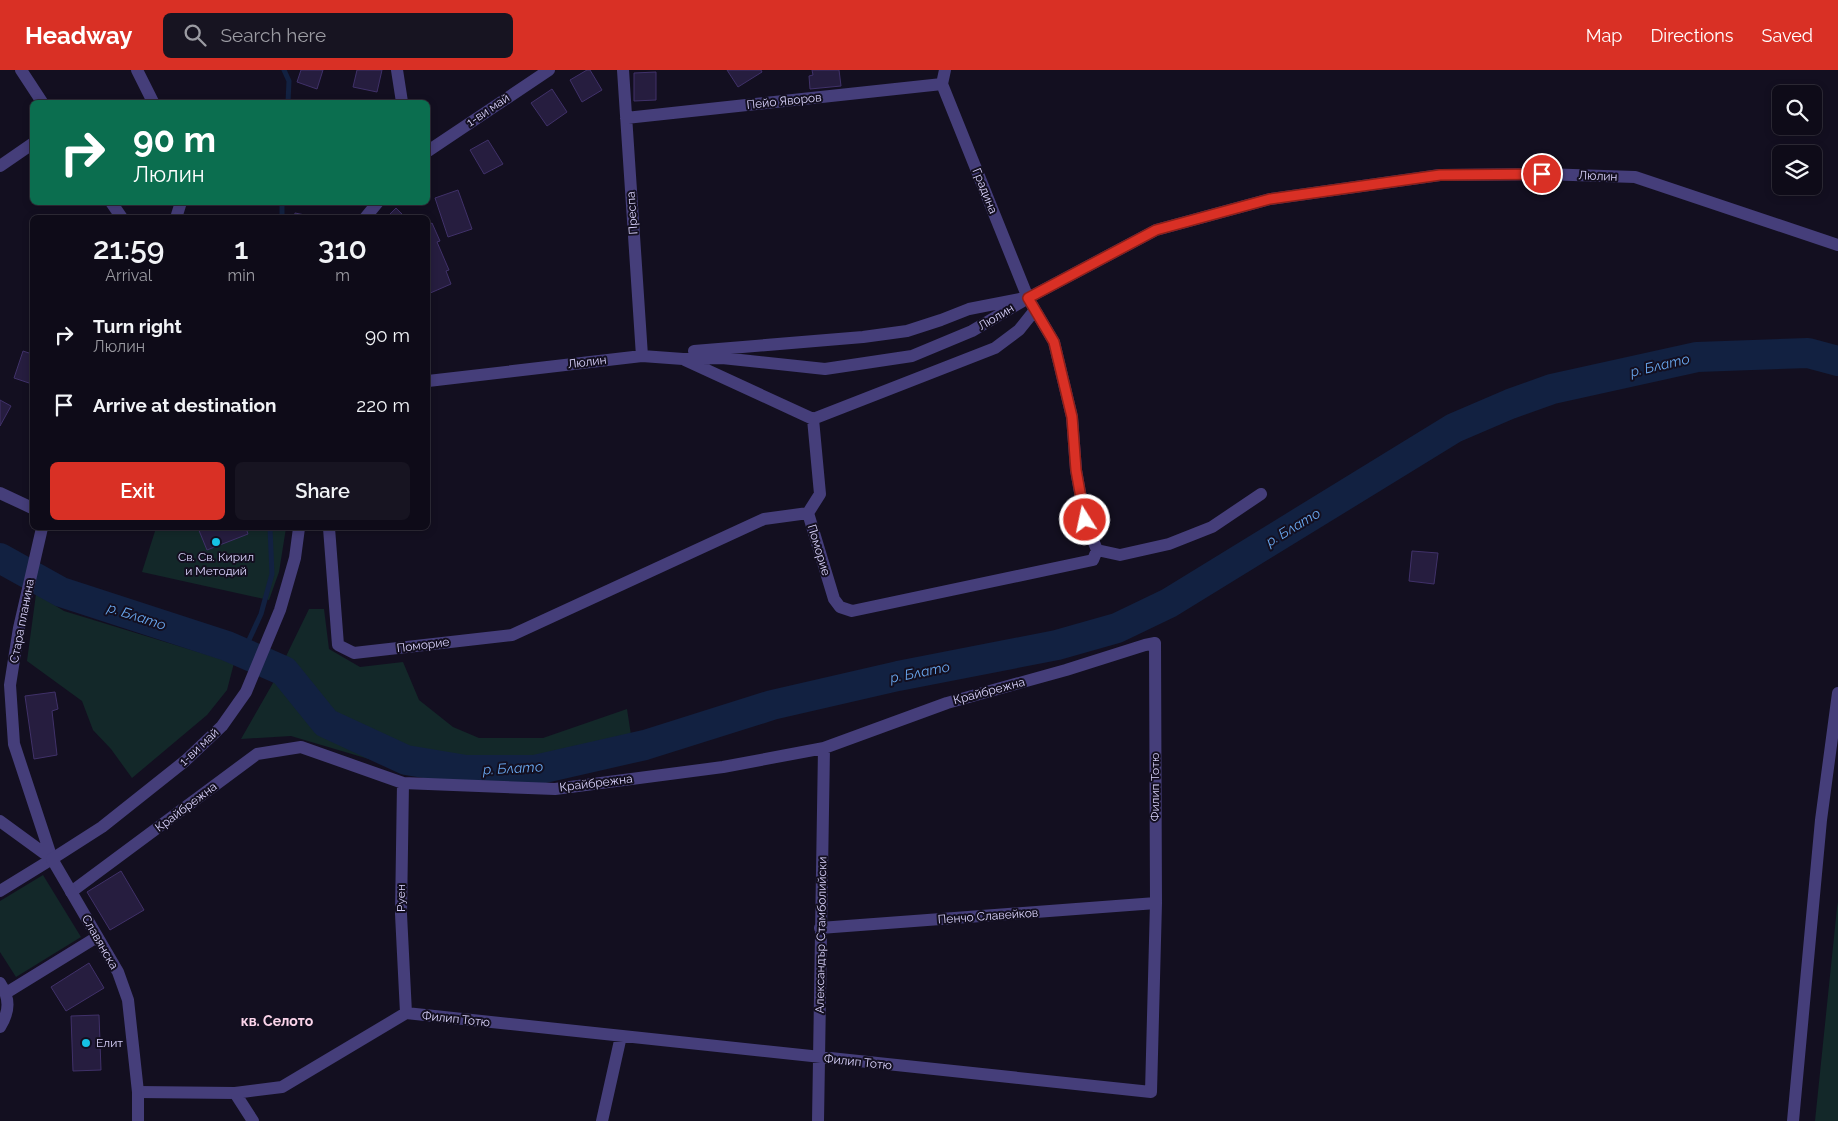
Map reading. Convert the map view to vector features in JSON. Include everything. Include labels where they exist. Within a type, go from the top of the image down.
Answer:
[{"type":"street","points":[[21,70],[41,100]]},
{"type":"street","points":[[137,70],[152,100]]},
{"type":"street","points":[[397,70],[402,100]]},
{"type":"street","name":"1-ви май","points":[[430,150],[549,70]]},
{"type":"street","name":"Преспа","points":[[622,70],[642,356]]},
{"type":"street","points":[[942,84],[945,70]]},
{"type":"street","name":"Пейо Яворов","points":[[626,118],[942,84]]},
{"type":"street","name":"Градина","points":[[942,84],[1028,298]]},
{"type":"street","points":[[0,166],[30,145]]},
{"type":"street","name":"Люлин","points":[[430,380],[642,356],[683,359],[722,358],[825,369],[912,356],[972,331],[1028,298],[1156,230],[1270,199],[1440,175],[1542,174],[1635,177],[1838,246]]},
{"type":"street","points":[[367,215],[376,205]]},
{"type":"street","points":[[660,357],[686,351],[863,337],[907,331],[942,320],[969,308],[1028,298],[1054,342],[1072,417],[1076,470],[1085,520],[1097,550],[1120,555],[1169,544],[1212,527],[1260,494]]},
{"type":"street","points":[[683,359],[813,419],[995,348],[1019,330],[1035,310]]},
{"type":"street","points":[[808,513],[820,494],[813,419]]},
{"type":"street","points":[[0,493],[30,507]]},
{"type":"street","name":"Поморие","points":[[329,530],[338,645],[354,653],[512,635],[764,519],[808,513],[834,599],[840,607],[852,611],[1093,560],[1097,550]]},
{"type":"street","name":"Стара планина","points":[[42,530],[19,628],[10,685],[14,744],[52,859]]},
{"type":"street","name":"1-ви май","points":[[0,891],[102,826],[185,761],[222,726],[246,692],[280,610],[295,558],[299,530]]},
{"type":"street","name":"Крайбрежна","points":[[71,892],[257,754],[301,747],[403,783],[555,789],[723,767],[824,748],[947,703],[1066,670],[1145,645],[1155,644]]},
{"type":"street","name":"Филип Тотю","points":[[138,1092],[235,1093],[282,1087],[406,1013],[1151,1092],[1156,903],[1155,644]]},
{"type":"street","points":[[1793,1121],[1821,820],[1838,693]]},
{"type":"street","name":"Александър Стамболийски","points":[[818,1121],[824,748]]},
{"type":"street","name":"Руен","points":[[403,783],[401,914],[406,1013]]},
{"type":"street","points":[[0,821],[52,859]]},
{"type":"street","name":"Славянска","points":[[52,859],[118,972],[128,1000],[138,1092],[138,1121]]},
{"type":"street","name":"Пенчо Славейков","points":[[820,928],[1156,903]]},
{"type":"street","points":[[0,1027],[7,1016],[3,988],[97,937]]},
{"type":"street","points":[[602,1121],[621,1036]]},
{"type":"street","points":[[235,1093],[253,1121]]},
{"type":"green space","points":[[155,530],[286,530],[279,572],[269,600],[142,572]]},
{"type":"green space","points":[[36,594],[64,611],[234,663],[227,690],[207,715],[132,778],[111,749],[93,730],[82,701],[27,661]]},
{"type":"green space","points":[[309,609],[324,609],[329,649],[360,667],[403,662],[419,700],[453,727],[479,738],[543,738],[627,709],[635,761],[538,781],[416,773],[291,736],[241,739],[273,683]]},
{"type":"green space","points":[[43,875],[81,937],[16,977],[0,952],[0,901]]},
{"type":"green space","points":[[1838,902],[1838,1121],[1815,1121],[1837,908]]},
{"type":"building","points":[[301,70],[323,70],[317,89],[297,82]]},
{"type":"building","points":[[357,70],[382,70],[377,92],[353,87]]},
{"type":"building","points":[[590,70],[602,90],[582,102],[570,80]]},
{"type":"building","points":[[727,70],[761,70],[762,72],[738,87]]},
{"type":"building","points":[[812,70],[839,70],[841,86],[810,89],[809,76],[813,75]]},
{"type":"building","points":[[656,72],[656,100],[634,101],[634,73]]},
{"type":"building","points":[[552,89],[567,112],[547,126],[531,103]]},
{"type":"building","points":[[488,140],[503,164],[484,174],[470,150]]},
{"type":"building","points":[[458,190],[472,229],[448,237],[435,198]]},
{"type":"building","points":[[396,208],[403,215],[389,215]]},
{"type":"building","points":[[432,223],[440,241],[437,242],[449,270],[446,271],[451,284],[430,293],[430,224]]},
{"type":"building","points":[[23,351],[30,353],[30,383],[14,378]]},
{"type":"building","points":[[0,400],[11,406],[0,426]]},
{"type":"building","name":"Св. Св. Кирил и Методий","points":[[199,530],[247,530],[248,534],[207,550]]},
{"type":"building","points":[[1412,551],[1438,553],[1434,584],[1409,581]]},
{"type":"building","points":[[55,692],[58,709],[52,711],[57,755],[34,759],[25,696]]},
{"type":"building","points":[[121,871],[144,910],[110,930],[87,892]]},
{"type":"building","points":[[89,963],[104,988],[66,1011],[51,987]]},
{"type":"building","name":"Елит","points":[[99,1015],[101,1070],[73,1071],[71,1016]]},
{"type":"waterway","points":[[284,70],[289,81],[288,100]]},
{"type":"waterway","points":[[282,205],[282,215]]},
{"type":"waterway","name":"р. Блато","points":[[0,558],[61,592],[227,646],[284,671],[326,723],[406,760],[466,770],[535,770],[645,745],[772,705],[898,676],[1057,645],[1117,628],[1169,603],[1454,428],[1510,404],[1552,389],[1697,357],[1808,353],[1838,361]]},
{"type":"waterway","points":[[243,653],[261,614],[272,574],[270,530]]},
{"type":"place","name":"Св. Св. Кирил и Методий","points":[[216,542]]},
{"type":"place","name":"Елит","points":[[86,1043]]},
{"type":"district","name":"кв. Селото","points":[[277,1021]]},
{"type":"route","points":[[1085,520],[1076,470],[1072,417],[1054,342],[1028,298],[1156,230],[1270,199],[1440,175],[1542,174]]}]
